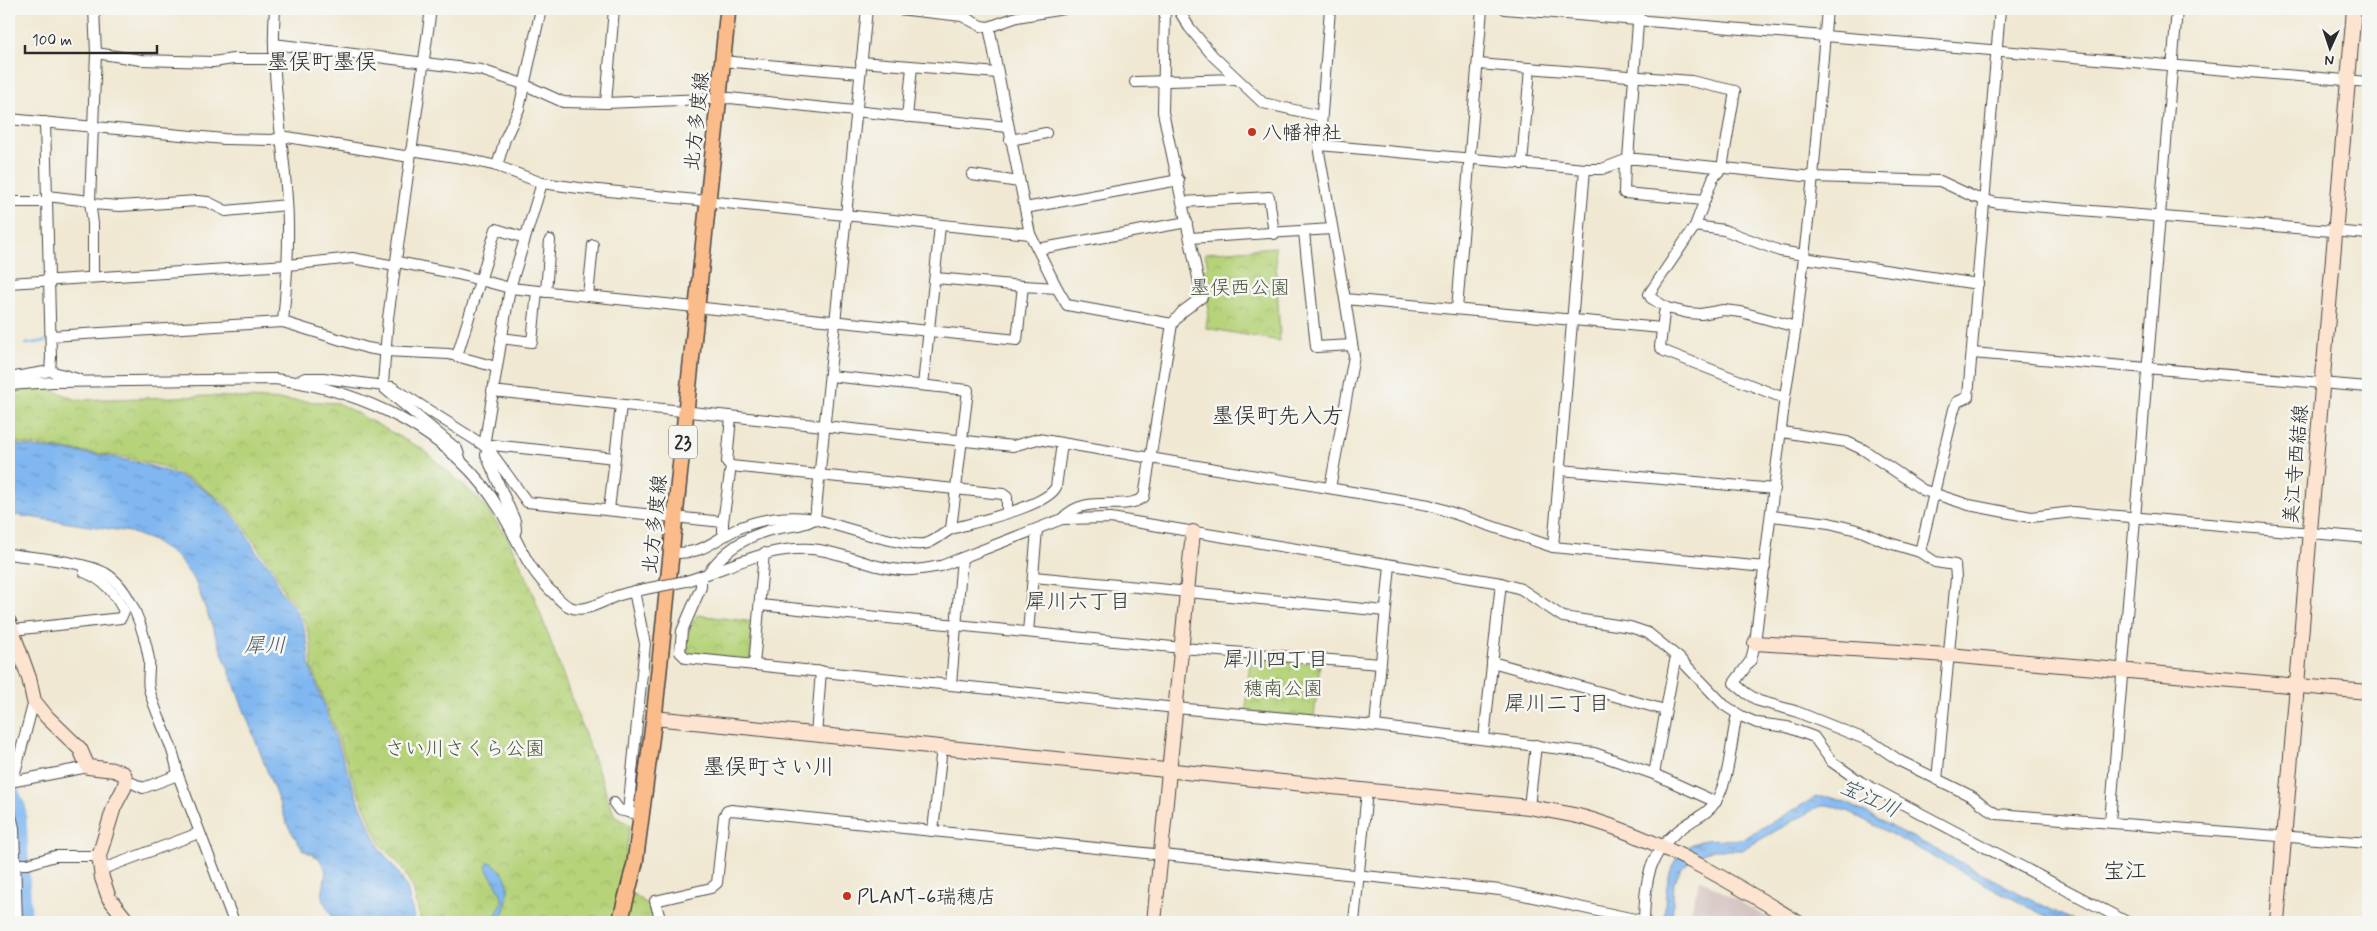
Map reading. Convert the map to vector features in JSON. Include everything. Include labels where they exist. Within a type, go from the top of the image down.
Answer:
[{"type":"main road","name":"北方多度線","points":[[620,922],[632,874],[635,814],[654,718],[728,9]]},
{"type":"street","points":[[93,277],[91,202],[92,127],[96,53],[94,9]]},
{"type":"street","points":[[275,9],[274,59],[287,205],[288,265],[283,322]]},
{"type":"street","points":[[431,9],[410,153],[385,351],[383,384],[385,389],[457,449],[461,461]]},
{"type":"street","points":[[497,166],[504,139],[519,109],[541,9]]},
{"type":"street","points":[[606,103],[614,9]]},
{"type":"street","points":[[815,519],[826,426],[866,9]]},
{"type":"street","points":[[898,9],[962,16],[989,27],[1017,17],[1063,9]]},
{"type":"street","points":[[1062,520],[1068,513],[1079,506],[1140,500],[1144,497],[1149,456],[1172,324],[1182,312],[1202,297],[1179,180],[1163,112],[1164,9]]},
{"type":"street","points":[[1178,9],[1192,32],[1263,103],[1321,116]]},
{"type":"street","points":[[1330,9],[1319,145],[1354,356],[1330,488]]},
{"type":"street","points":[[1457,309],[1482,9]]},
{"type":"street","points":[[1505,9],[2368,82]]},
{"type":"street","points":[[1638,9],[1624,193],[1705,200]]},
{"type":"street","points":[[1827,9],[1813,177],[1796,327],[1785,396],[1772,516],[1755,643],[1751,660],[1734,683],[1760,701],[1796,711],[1872,742],[1900,761],[1971,796],[1997,814],[2368,843]]},
{"type":"street","points":[[1920,552],[1954,409],[1957,402],[1968,397],[2000,9]]},
{"type":"street","points":[[2110,822],[2177,9]]},
{"type":"street","name":"美江寺西結線","points":[[2277,922],[2354,9]]},
{"type":"street","points":[[989,27],[1030,234],[1066,305],[1172,324]]},
{"type":"street","points":[[274,44],[481,70],[523,84],[558,101],[606,103],[719,98],[1008,127]]},
{"type":"street","points":[[96,53],[141,60],[213,62],[233,58],[274,59]]},
{"type":"street","points":[[722,60],[860,73]]},
{"type":"street","points":[[861,62],[998,73]]},
{"type":"street","points":[[1478,64],[1691,81],[1735,91],[1722,168],[1713,178],[1695,226],[1649,294],[1651,298],[1667,308],[1688,313],[1701,314],[1723,310],[1732,311],[1796,327]]},
{"type":"street","points":[[907,117],[912,67]]},
{"type":"street","points":[[1522,164],[1530,68]]},
{"type":"street","points":[[1135,82],[1236,78]]},
{"type":"street","points":[[9,119],[224,139],[282,138],[314,140],[462,158],[497,166],[542,183],[1030,234]]},
{"type":"street","points":[[45,122],[51,336],[50,371]]},
{"type":"street","points":[[1010,140],[1046,133]]},
{"type":"street","points":[[1319,145],[1585,169],[1602,169],[1626,160],[1813,177],[1940,181],[1985,201],[2368,234]]},
{"type":"street","points":[[1553,547],[1585,169]]},
{"type":"street","points":[[972,175],[1019,182]]},
{"type":"street","points":[[1025,208],[1179,180]]},
{"type":"street","points":[[514,536],[516,530],[515,521],[489,464],[486,447],[492,391],[510,288],[542,183]]},
{"type":"street","points":[[1183,202],[1269,197],[1274,234]]},
{"type":"street","points":[[9,202],[47,199],[120,206],[197,201],[208,202],[226,211],[287,205]]},
{"type":"street","points":[[1038,249],[1187,222]]},
{"type":"street","points":[[923,385],[928,330],[936,278],[940,226]]},
{"type":"street","points":[[1695,226],[1724,230],[1780,251],[1804,256],[1978,284]]},
{"type":"street","points":[[1190,238],[1304,232],[1332,228]]},
{"type":"street","points":[[457,356],[496,229],[525,238]]},
{"type":"street","points":[[1304,232],[1316,347],[1352,344]]},
{"type":"street","points":[[501,338],[532,342],[550,240]]},
{"type":"street","points":[[588,296],[593,245]]},
{"type":"street","points":[[9,283],[288,265],[352,258],[458,274],[510,288],[1017,340],[1023,286]]},
{"type":"street","points":[[936,278],[1057,288]]},
{"type":"street","points":[[1345,299],[1661,328]]},
{"type":"street","points":[[1667,308],[1661,328],[1660,347],[1664,351],[1781,397],[1785,396]]},
{"type":"street","points":[[51,336],[283,322],[367,348],[457,356],[496,367]]},
{"type":"street","points":[[1972,353],[2368,387]]},
{"type":"street","points":[[9,378],[50,371],[82,382]]},
{"type":"street","points":[[830,376],[968,390],[951,529]]},
{"type":"street","points":[[9,385],[247,378],[298,382],[330,389],[376,405],[401,417],[461,461],[480,479],[501,511],[529,567],[540,581],[570,607],[584,609],[634,591],[686,581],[764,553],[786,549],[813,549],[842,554],[901,570],[920,570],[962,558],[1062,520],[1111,518],[1501,583],[1521,589],[1563,617],[1630,627],[1648,633],[1679,658],[1724,705],[1741,716],[1757,723],[1798,730],[1814,737],[1832,762],[1861,782],[2128,922]]},
{"type":"street","points":[[298,382],[305,378],[324,378],[373,385],[383,384],[398,391],[486,447],[527,502],[723,522]]},
{"type":"street","points":[[492,391],[1013,446],[1038,439],[1149,456],[1429,505],[1553,547],[1765,567]]},
{"type":"street","points":[[609,510],[621,405]]},
{"type":"street","points":[[727,535],[723,531],[723,522],[730,466],[727,462],[732,416]]},
{"type":"street","points":[[1782,432],[1847,442],[1864,450],[1923,490],[1969,505],[2031,517],[2073,512],[2368,538]]},
{"type":"street","points":[[671,553],[686,553],[707,548],[736,529],[769,519],[798,516],[908,544],[927,544],[951,529],[1031,506],[1053,493],[1056,487],[1062,443]]},
{"type":"street","points":[[486,447],[492,445],[510,446],[615,458]]},
{"type":"street","points":[[730,466],[1003,494],[1007,497],[1007,512]]},
{"type":"street","points":[[1560,470],[1775,489]]},
{"type":"street","points":[[1772,516],[1829,523],[1861,530],[1886,542],[1920,552],[1935,562],[1955,565],[1956,578],[1937,780]]},
{"type":"street","points":[[815,519],[803,526],[771,530],[750,537],[735,546],[716,562],[704,575],[682,631],[680,652],[686,658],[1176,708],[1375,726],[1594,753],[1654,774],[1716,802]]},
{"type":"street","points":[[1028,632],[1037,530]]},
{"type":"street","points":[[1154,922],[1193,532]]},
{"type":"street","points":[[754,665],[764,553]]},
{"type":"street","points":[[9,554],[90,567],[106,573],[124,591],[131,603],[149,659],[149,687],[176,759],[178,775],[234,922]]},
{"type":"street","points":[[951,684],[962,558]]},
{"type":"street","points":[[70,564],[102,580],[120,603],[124,611],[123,616],[121,618],[11,626],[29,678],[34,701],[47,717],[80,749],[88,767]]},
{"type":"street","points":[[1375,726],[1390,565]]},
{"type":"street","points":[[1034,577],[1385,611]]},
{"type":"street","points":[[1484,738],[1501,583]]},
{"type":"street","points":[[614,803],[619,810],[635,814],[645,644],[634,591]]},
{"type":"street","points":[[760,605],[1182,648],[1380,664]]},
{"type":"street","points":[[1755,643],[1948,655],[2368,692]]},
{"type":"street","points":[[1654,774],[1675,661],[1679,658]]},
{"type":"street","points":[[1492,662],[1666,710]]},
{"type":"street","points":[[816,735],[821,671]]},
{"type":"street","points":[[34,701],[11,781],[88,767],[114,770],[124,774],[126,780],[114,807],[100,863],[109,898],[128,922]]},
{"type":"street","points":[[661,922],[654,901],[711,888],[718,882],[724,816],[727,811],[731,810],[1500,890],[1644,922],[1644,889],[1650,869],[1686,825],[1703,816],[1716,802],[1727,771],[1736,719],[1741,716]]},
{"type":"street","points":[[654,718],[1529,807],[1588,819],[1667,850],[1797,922]]},
{"type":"street","points":[[1529,807],[1536,745]]},
{"type":"street","points":[[933,831],[942,747]]},
{"type":"street","points":[[126,780],[143,788],[178,775]]},
{"type":"street","points":[[1354,922],[1367,791]]},
{"type":"street","points":[[9,808],[14,828],[16,864],[12,903],[17,922]]},
{"type":"street","points":[[16,864],[28,864],[55,856],[100,863],[199,833]]},
{"type":"shaded area","points":[[1700,879],[1775,922],[1691,922],[1691,911]]},
{"type":"green space","name":"墨俣西公園","points":[[1275,247],[1280,341],[1206,328],[1209,308],[1199,270],[1208,268],[1205,253]]},
{"type":"green space","name":"さい川さくら公園","points":[[45,387],[77,400],[210,396],[338,403],[422,449],[480,500],[507,537],[528,580],[615,817],[630,825],[621,886],[649,905],[654,922],[421,922],[413,888],[401,866],[381,845],[358,792],[312,668],[311,642],[306,625],[298,609],[285,594],[274,569],[261,553],[240,520],[222,501],[193,481],[161,466],[124,457],[9,442],[9,390]]},
{"type":"green space","points":[[697,615],[754,622],[750,661],[686,654],[687,634]]},
{"type":"green space","name":"穂南公園","points":[[1250,658],[1320,664],[1314,717],[1246,711]]},
{"type":"water","name":"犀川","points":[[9,444],[102,456],[134,462],[165,471],[194,484],[219,501],[240,524],[257,553],[272,570],[282,593],[293,606],[301,620],[307,641],[309,664],[357,797],[380,849],[398,872],[407,888],[415,922],[335,922],[322,898],[326,871],[319,858],[303,850],[288,826],[195,581],[177,557],[154,541],[130,532],[9,514]]},
{"type":"water","name":"宝江川","points":[[1816,797],[1829,797],[1843,801],[2075,922],[2051,919],[1849,812],[1828,805],[1818,807],[1742,850],[1711,850],[1697,855],[1682,868],[1674,881],[1672,922],[1664,922],[1667,886],[1674,863],[1680,853],[1689,846],[1701,841],[1744,838]]},
{"type":"water","points":[[488,863],[493,863],[499,869],[507,883],[507,899],[500,918],[496,917],[501,906],[501,895],[486,867]]},
{"type":"waterway","points":[[26,344],[47,341]]},
{"type":"waterway","points":[[9,787],[18,808],[24,922]]},
{"type":"place","name":"八幡神社","points":[[1252,132]]},
{"type":"place","name":"PLANT-6瑞穂店","points":[[847,896]]},
{"type":"district","name":"墨俣町墨俣","points":[[322,61]]},
{"type":"district","name":"墨俣町先入方","points":[[1278,415]]},
{"type":"district","name":"犀川六丁目","points":[[1078,601]]},
{"type":"district","name":"犀川四丁目","points":[[1276,659]]},
{"type":"district","name":"犀川二丁目","points":[[1557,703]]},
{"type":"district","name":"墨俣町さい川","points":[[769,766]]},
{"type":"district","name":"宝江","points":[[2125,870]]}]
